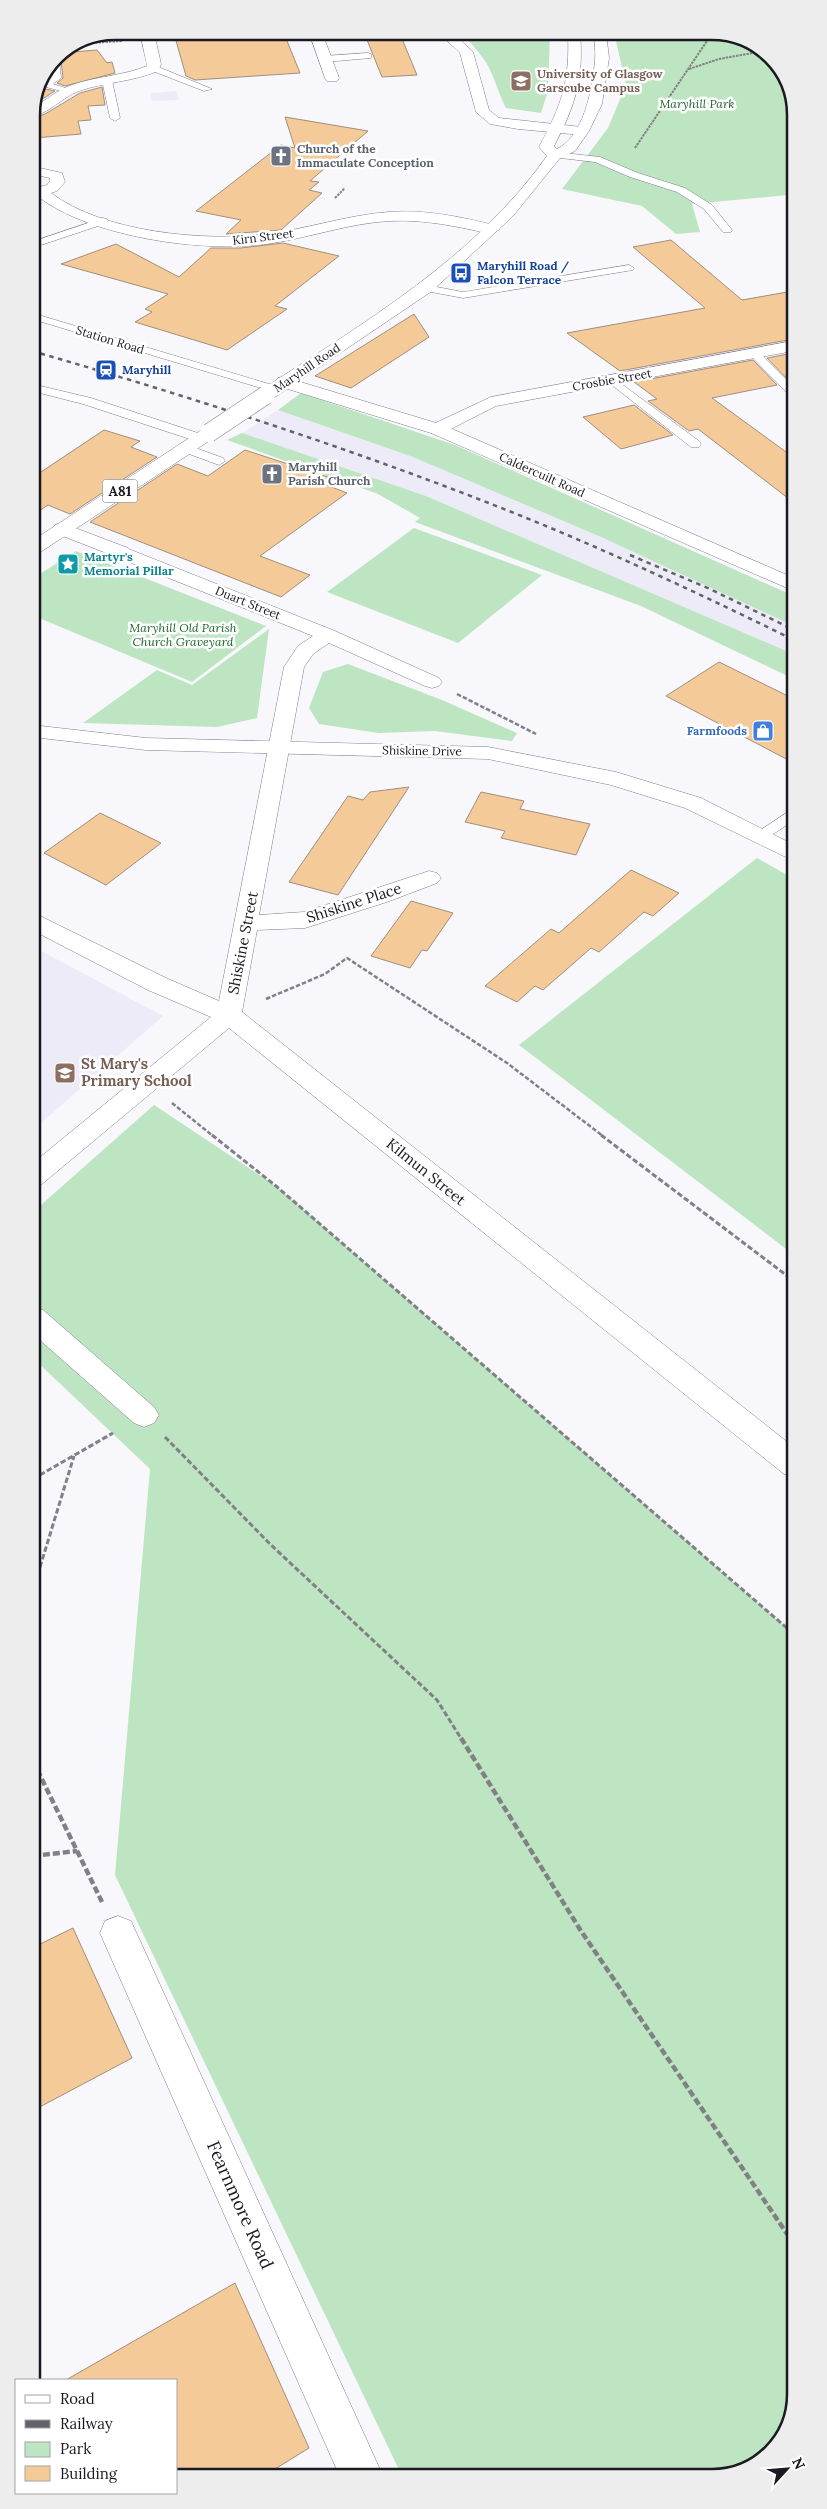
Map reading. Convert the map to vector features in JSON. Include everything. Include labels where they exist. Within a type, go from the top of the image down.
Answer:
[{"type":"street","points":[[40,109],[48,106],[66,91],[138,74],[153,68],[154,64],[149,40]]},
{"type":"street","points":[[318,40],[332,78]]},
{"type":"street","points":[[453,40],[466,52],[482,112],[495,121],[518,126],[582,131]]},
{"type":"street","points":[[556,155],[546,146],[568,106],[575,80],[574,40]]},
{"type":"street","name":"Maryhill Road","points":[[40,541],[62,529],[426,288],[492,229],[526,193],[556,155],[570,148],[582,131],[595,104],[602,58],[601,40]]},
{"type":"street","name":"Kirn Street","points":[[40,171],[57,176],[58,182],[52,188],[40,192]]},
{"type":"street","name":"Kirn Street","points":[[40,195],[66,210],[103,221],[189,239],[231,242],[268,239],[390,216],[421,218],[492,229]]},
{"type":"street","name":"Crosbie Street","points":[[437,430],[491,402],[787,347]]},
{"type":"street","name":"Caldercuilt Road","points":[[275,389],[437,430],[787,583]]},
{"type":"street","name":"Duart Street","points":[[62,529],[328,635],[432,682]]},
{"type":"street","name":"Shiskine Street","points":[[40,1171],[229,1015],[294,667],[305,650],[328,635]]},
{"type":"street","name":"Shiskine Drive","points":[[40,732],[146,744],[488,753],[616,779],[693,803],[787,850]]},
{"type":"street","name":"Shiskine Place","points":[[247,923],[305,920],[379,897],[429,878]]},
{"type":"street","name":"Kilmun Street","points":[[40,924],[156,984],[229,1015],[787,1459]]},
{"type":"street","points":[[40,1324],[144,1416]]},
{"type":"street","name":"Fearnmore Road","points":[[118,1933],[359,2469]]},
{"type":"lane","points":[[325,59],[368,56]]},
{"type":"lane","points":[[153,68],[207,90]]},
{"type":"lane","points":[[47,84],[56,78],[55,70]]},
{"type":"lane","points":[[107,80],[115,118]]},
{"type":"lane","points":[[46,85],[66,91]]},
{"type":"lane","points":[[556,155],[597,159],[634,175],[681,190],[708,207],[727,230]]},
{"type":"lane","points":[[40,242],[103,221]]},
{"type":"lane","points":[[426,288],[463,296],[629,268]]},
{"type":"lane","name":"Station Road","points":[[40,318],[275,389]]},
{"type":"lane","points":[[754,353],[787,387]]},
{"type":"lane","points":[[612,380],[695,444]]},
{"type":"lane","points":[[40,390],[87,401],[204,435]]},
{"type":"lane","points":[[185,448],[220,460]]},
{"type":"lane","points":[[761,836],[787,818]]},
{"type":"path","points":[[597,159],[613,159],[638,147],[707,40]]},
{"type":"path","points":[[96,43],[122,41]]},
{"type":"path","points":[[688,69],[718,59],[754,53]]},
{"type":"path","points":[[432,682],[536,734],[556,767]]},
{"type":"path","points":[[229,1015],[325,974],[346,958],[506,1062],[787,1276]]},
{"type":"path","points":[[146,1082],[276,1186],[787,1628]]},
{"type":"path","points":[[40,1475],[144,1416],[271,1545],[437,1700],[581,1931],[787,2234]]},
{"type":"path","points":[[40,1567],[74,1455]]},
{"type":"path","points":[[40,1775],[118,1933]]},
{"type":"path","points":[[40,1855],[78,1852]]},
{"type":"shaded area","points":[[176,91],[179,100],[152,101],[150,93]]},
{"type":"shaded area","points":[[278,410],[413,457],[601,537],[787,623],[787,652],[426,496],[242,433]]},
{"type":"shaded area","name":"St Mary's Primary School","points":[[40,950],[163,1016],[40,1124]]},
{"type":"green space","name":"University of Glasgow Garscube Campus","points":[[468,40],[550,40],[548,91],[541,113],[506,108],[488,67]]},
{"type":"green space","name":"Maryhill Park","points":[[616,40],[717,40],[750,50],[768,65],[781,86],[784,95],[787,115],[787,195],[692,204],[700,232],[676,234],[642,206],[562,189],[608,128],[626,85]]},
{"type":"green space","points":[[301,393],[455,445],[787,593],[787,623],[601,537],[413,457],[278,410]]},
{"type":"green space","points":[[242,433],[426,496],[784,650],[787,652],[787,676],[641,606],[415,522],[420,518],[378,494],[227,440]]},
{"type":"green space","points":[[414,528],[542,575],[458,643],[327,592]]},
{"type":"green space","name":"Maryhill Old Parish Church Graveyard","points":[[76,551],[266,626],[192,682],[40,618],[40,574]]},
{"type":"green space","points":[[269,629],[257,718],[217,727],[83,723],[157,670],[192,685]]},
{"type":"green space","points":[[348,664],[442,700],[517,733],[512,741],[435,731],[379,733],[319,724],[309,708],[323,672]]},
{"type":"green space","points":[[757,858],[787,875],[787,1250],[519,1045]]},
{"type":"green space","points":[[154,1105],[276,1186],[787,1628],[787,2394],[786,2409],[777,2432],[768,2444],[762,2444],[762,2450],[754,2456],[732,2466],[712,2469],[399,2469],[115,1875],[150,1469],[40,1365],[40,1206]]},
{"type":"building","points":[[176,40],[287,40],[300,73],[195,80],[186,76]]},
{"type":"building","points":[[367,40],[402,40],[417,75],[382,77]]},
{"type":"building","points":[[97,50],[107,63],[112,62],[115,73],[65,86],[57,83],[63,78],[61,63],[75,52]]},
{"type":"building","points":[[102,87],[105,105],[88,106],[91,120],[78,121],[81,134],[40,137],[40,116],[80,93]]},
{"type":"building","points":[[45,89],[55,91],[41,100]]},
{"type":"building","points":[[285,117],[368,131],[310,181],[319,182],[309,190],[322,193],[281,230],[226,234],[241,220],[196,211],[281,145],[295,148]]},
{"type":"building","points":[[671,240],[742,300],[787,292],[787,340],[620,371],[567,333],[705,308],[633,247]]},
{"type":"building","points":[[283,243],[339,256],[275,306],[287,309],[227,350],[135,322],[152,312],[145,309],[168,294],[61,264],[116,244],[179,277],[211,248],[241,248]]},
{"type":"building","points":[[414,314],[429,337],[351,388],[315,376]]},
{"type":"building","points":[[787,354],[787,379],[767,358]]},
{"type":"building","points":[[753,360],[777,385],[712,398],[787,453],[787,497],[698,429],[689,431],[648,401],[657,399],[634,382]]},
{"type":"building","points":[[634,405],[673,435],[621,449],[583,417]]},
{"type":"building","points":[[104,430],[140,441],[131,447],[157,457],[70,514],[48,505],[40,510],[40,473]]},
{"type":"building","points":[[245,450],[328,477],[321,483],[347,493],[260,556],[310,575],[281,597],[90,522],[177,464],[208,476]]},
{"type":"building","name":"Farmfoods","points":[[719,662],[787,696],[787,759],[666,696]]},
{"type":"building","points":[[409,787],[338,895],[289,882],[348,796],[363,800],[370,792]]},
{"type":"building","points":[[481,792],[524,801],[520,809],[590,824],[576,855],[501,838],[505,831],[465,822]]},
{"type":"building","points":[[100,813],[161,843],[106,885],[44,853]]},
{"type":"building","points":[[631,870],[679,893],[653,916],[644,912],[599,952],[591,948],[543,990],[535,986],[517,1002],[485,986],[551,929],[559,933]]},
{"type":"building","points":[[411,901],[453,913],[427,951],[422,950],[410,968],[371,956]]},
{"type":"building","points":[[73,1928],[132,2058],[40,2107],[40,1944]]},
{"type":"building","points":[[235,2283],[309,2448],[275,2469],[178,2469],[178,2379],[68,2379]]},
{"type":"railway","points":[[40,353],[154,387],[275,426],[455,490],[620,558],[787,637]]},
{"type":"railway","points":[[630,555],[710,589],[787,627]]},
{"type":"place","name":"University of Glasgow Garscube Campus","points":[[521,81]]},
{"type":"place","name":"Church of the Immaculate Conception","points":[[281,156]]},
{"type":"place","name":"Maryhill Road / Falcon Terrace","points":[[461,273]]},
{"type":"place","name":"Maryhill","points":[[106,370]]},
{"type":"place","name":"Maryhill Parish Church","points":[[272,474]]},
{"type":"place","name":"Martyr's Memorial Pillar","points":[[68,564]]},
{"type":"place","name":"Farmfoods","points":[[763,731]]},
{"type":"place","name":"St Mary's Primary School","points":[[65,1073]]}]
